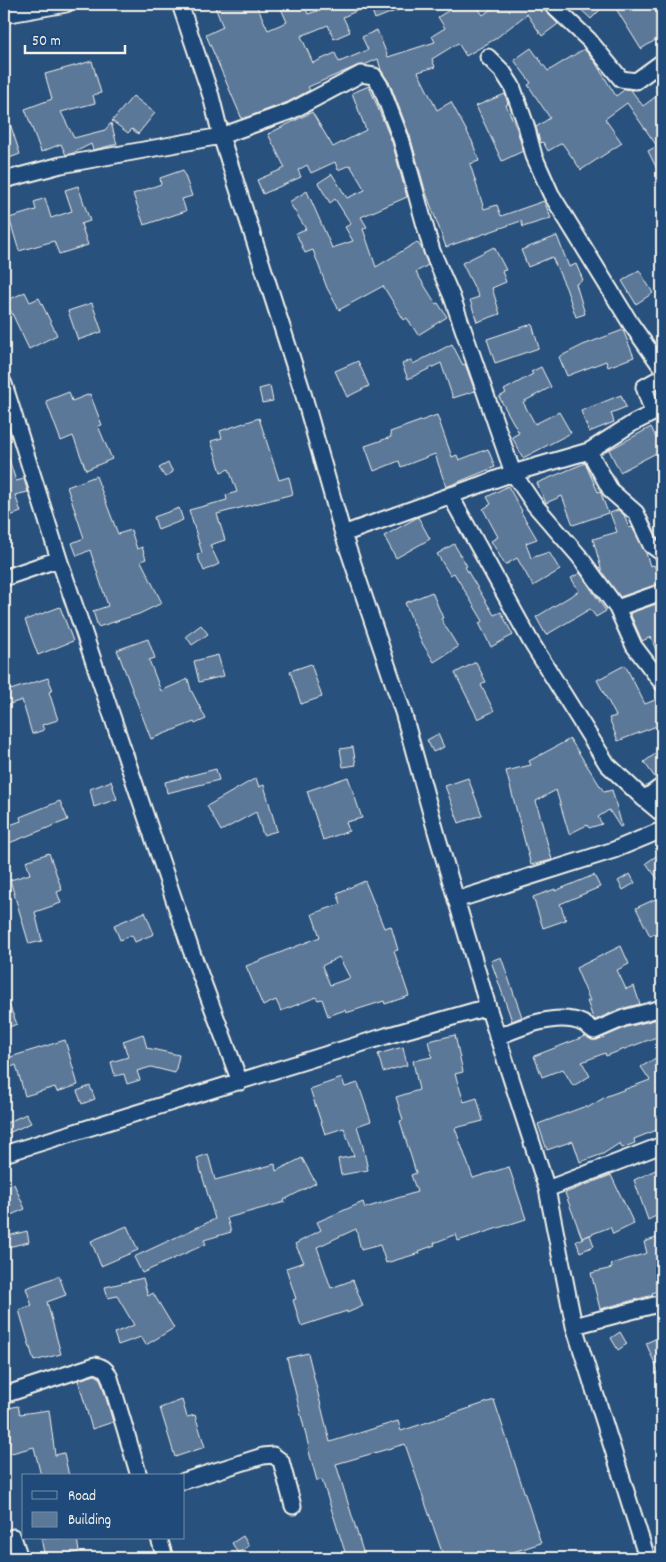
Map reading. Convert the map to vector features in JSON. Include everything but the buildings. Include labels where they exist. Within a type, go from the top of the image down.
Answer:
[{"type":"street","points":[[4,15],[66,4]]},
{"type":"street","points":[[180,4],[211,96],[221,136],[303,393],[343,534],[403,712],[497,1037],[547,1189],[574,1326],[647,1558]]},
{"type":"street","points":[[551,4],[588,40],[621,80],[636,81],[659,72]]},
{"type":"street","points":[[488,57],[512,86],[526,125],[534,156],[551,194],[631,324],[662,368]]},
{"type":"street","points":[[4,180],[61,165],[221,136],[292,111],[361,74],[374,76],[381,86],[401,138],[432,251],[456,305],[514,472],[534,504],[579,556],[617,608],[634,646],[662,683]]},
{"type":"street","points":[[343,534],[514,472],[589,451],[633,423],[653,413],[644,387],[662,377]]},
{"type":"street","points":[[4,388],[58,559],[191,950],[240,1082]]},
{"type":"street","points":[[589,451],[610,492],[636,513],[652,545],[662,553]]},
{"type":"street","points":[[450,495],[532,642],[607,764],[662,814]]},
{"type":"street","points":[[4,578],[58,559]]},
{"type":"street","points":[[617,608],[662,592]]},
{"type":"street","points":[[644,799],[662,786]]},
{"type":"street","points":[[456,900],[614,850],[662,830]]},
{"type":"street","points":[[4,1154],[386,1036],[488,1007]]},
{"type":"street","points":[[497,1037],[528,1025],[556,1020],[573,1020],[585,1024],[594,1031],[624,1018],[662,1008]]},
{"type":"street","points":[[547,1189],[662,1145]]},
{"type":"street","points":[[574,1326],[662,1303]]},
{"type":"street","points":[[4,1395],[95,1365],[102,1367],[107,1370],[110,1378],[138,1474]]},
{"type":"street","points":[[185,1481],[263,1456],[273,1455],[281,1461],[293,1506]]},
{"type":"street","points":[[14,1537],[20,1558]]},
{"type":"street","points":[[160,1540],[165,1558]]}]
